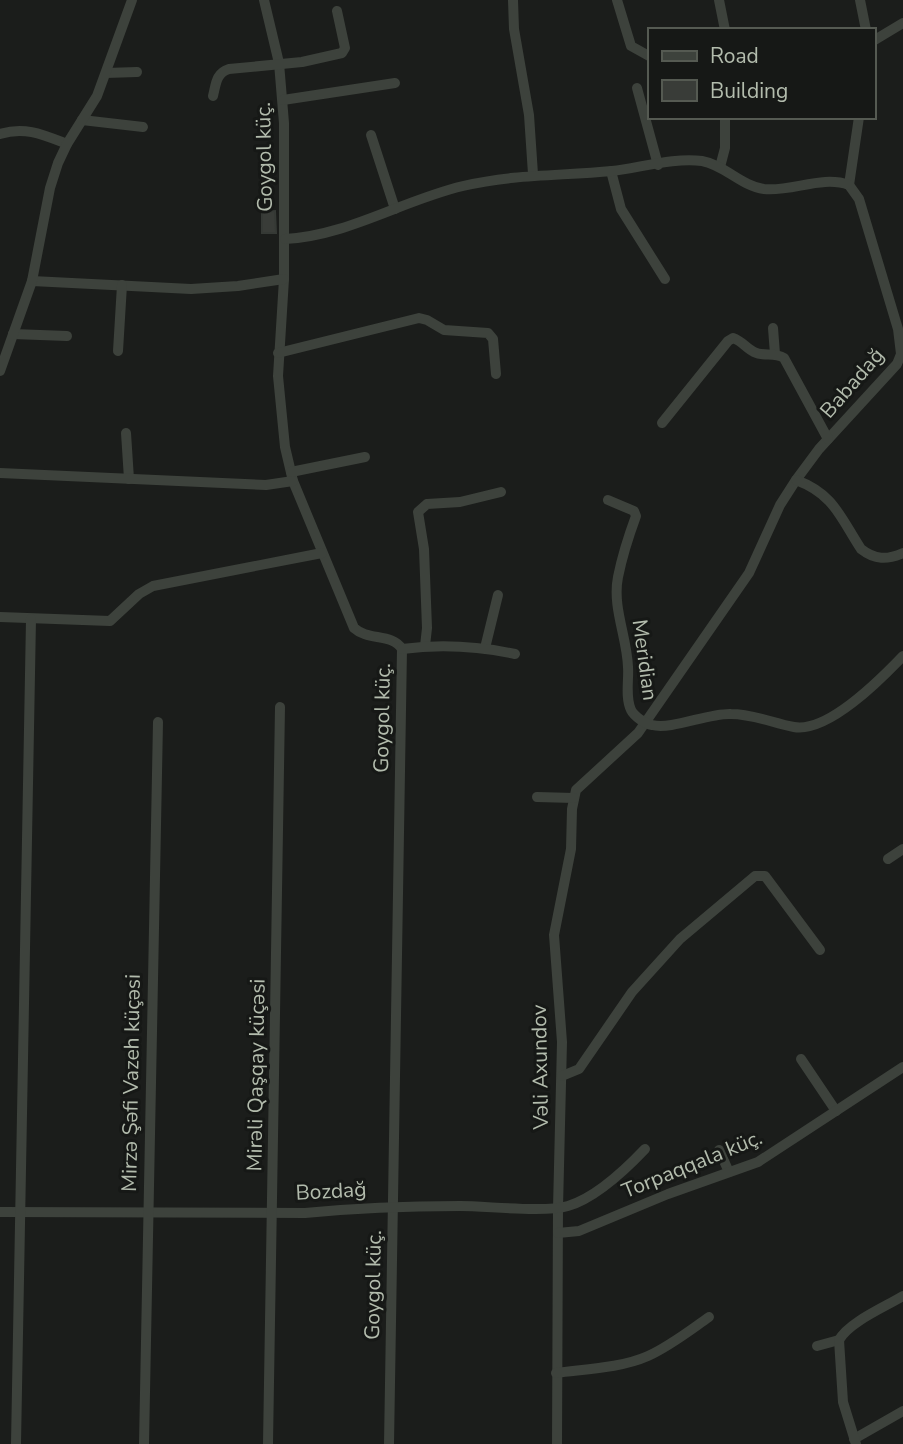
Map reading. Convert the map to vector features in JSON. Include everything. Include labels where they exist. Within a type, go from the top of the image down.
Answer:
[{"type":"street","points":[[0,371],[33,281],[50,188],[67,144],[97,96],[132,0]]},
{"type":"street","name":"Goygol küç.","points":[[264,0],[279,63],[283,100],[285,239],[278,353],[279,411],[292,477],[354,628],[363,634],[396,641],[402,649],[389,1444]]},
{"type":"street","points":[[513,0],[514,29],[529,115],[533,174]]},
{"type":"street","points":[[617,0],[631,46],[648,55]]},
{"type":"street","points":[[719,0],[725,28]]},
{"type":"street","points":[[860,0],[866,28]]},
{"type":"street","points":[[213,96],[222,71],[302,62],[342,53],[345,48],[337,11]]},
{"type":"street","points":[[875,40],[903,23]]},
{"type":"street","points":[[106,73],[137,72]]},
{"type":"street","points":[[283,100],[395,83]]},
{"type":"street","points":[[637,88],[657,165]]},
{"type":"street","points":[[720,167],[725,148],[725,119]]},
{"type":"street","points":[[285,239],[317,236],[462,186],[533,174],[611,171],[698,160],[720,167],[748,184],[761,188],[777,190],[834,182],[849,185],[859,119]]},
{"type":"street","points":[[82,120],[143,127]]},
{"type":"street","points":[[0,134],[22,130],[37,132],[67,144]]},
{"type":"street","points":[[371,135],[395,209]]},
{"type":"street","points":[[611,171],[621,209],[665,279]]},
{"type":"street","name":"Babadağ","points":[[646,723],[748,573],[780,505],[796,480],[828,439],[893,371],[902,354],[900,327],[859,199],[849,185]]},
{"type":"street","points":[[33,281],[214,288],[284,279]]},
{"type":"street","points":[[118,351],[122,285]]},
{"type":"street","points":[[278,353],[419,318],[444,330],[488,333],[493,339],[496,374]]},
{"type":"street","points":[[773,328],[775,354]]},
{"type":"street","points":[[13,334],[66,336]]},
{"type":"street","points":[[662,423],[731,339],[737,338],[756,353],[775,354],[784,358],[828,439]]},
{"type":"street","points":[[126,433],[130,479]]},
{"type":"street","points":[[0,473],[265,485],[365,457]]},
{"type":"street","points":[[796,480],[827,496],[861,549],[868,555],[886,559],[903,553]]},
{"type":"street","points":[[425,646],[427,628],[424,549],[418,512],[427,504],[468,500],[500,492]]},
{"type":"street","name":"Meridian","points":[[608,500],[634,511],[636,516],[618,578],[617,596],[627,652],[631,709],[646,723],[660,726],[730,713],[806,727],[834,715],[863,694],[903,656]]},
{"type":"street","points":[[0,617],[110,621],[139,594],[153,586],[322,553]]},
{"type":"street","points":[[485,648],[498,595]]},
{"type":"street","points":[[16,1444],[31,619]]},
{"type":"street","points":[[402,649],[446,645],[516,654]]},
{"type":"street","name":"Mirəli Qaşqay küçəsi","points":[[268,1444],[280,707]]},
{"type":"street","name":"Mirzə Şəfi Vazeh küçəsi","points":[[144,1444],[158,722]]},
{"type":"street","points":[[537,797],[574,798],[579,785],[625,747],[646,723]]},
{"type":"street","name":"Vəli Axundov","points":[[557,1444],[562,1026],[554,935],[571,849],[574,798]]},
{"type":"street","points":[[888,859],[903,850]]},
{"type":"street","points":[[562,1076],[579,1069],[632,992],[680,939],[755,876],[765,876],[820,950]]},
{"type":"street","points":[[801,1059],[836,1111]]},
{"type":"street","name":"Torpaqqala küç.","points":[[558,1233],[579,1231],[768,1156],[903,1067]]},
{"type":"street","name":"Bozdağ","points":[[0,1212],[273,1213],[394,1207],[558,1208],[575,1203],[588,1195],[627,1168],[645,1149]]},
{"type":"street","points":[[719,1150],[729,1172]]},
{"type":"street","points":[[903,1296],[843,1333],[839,1340],[843,1402],[855,1441],[903,1411]]},
{"type":"street","points":[[556,1373],[617,1365],[646,1357],[672,1344],[709,1317]]},
{"type":"street","points":[[817,1346],[839,1340]]},
{"type":"building","points":[[275,211],[276,233],[262,233],[262,212]]}]
